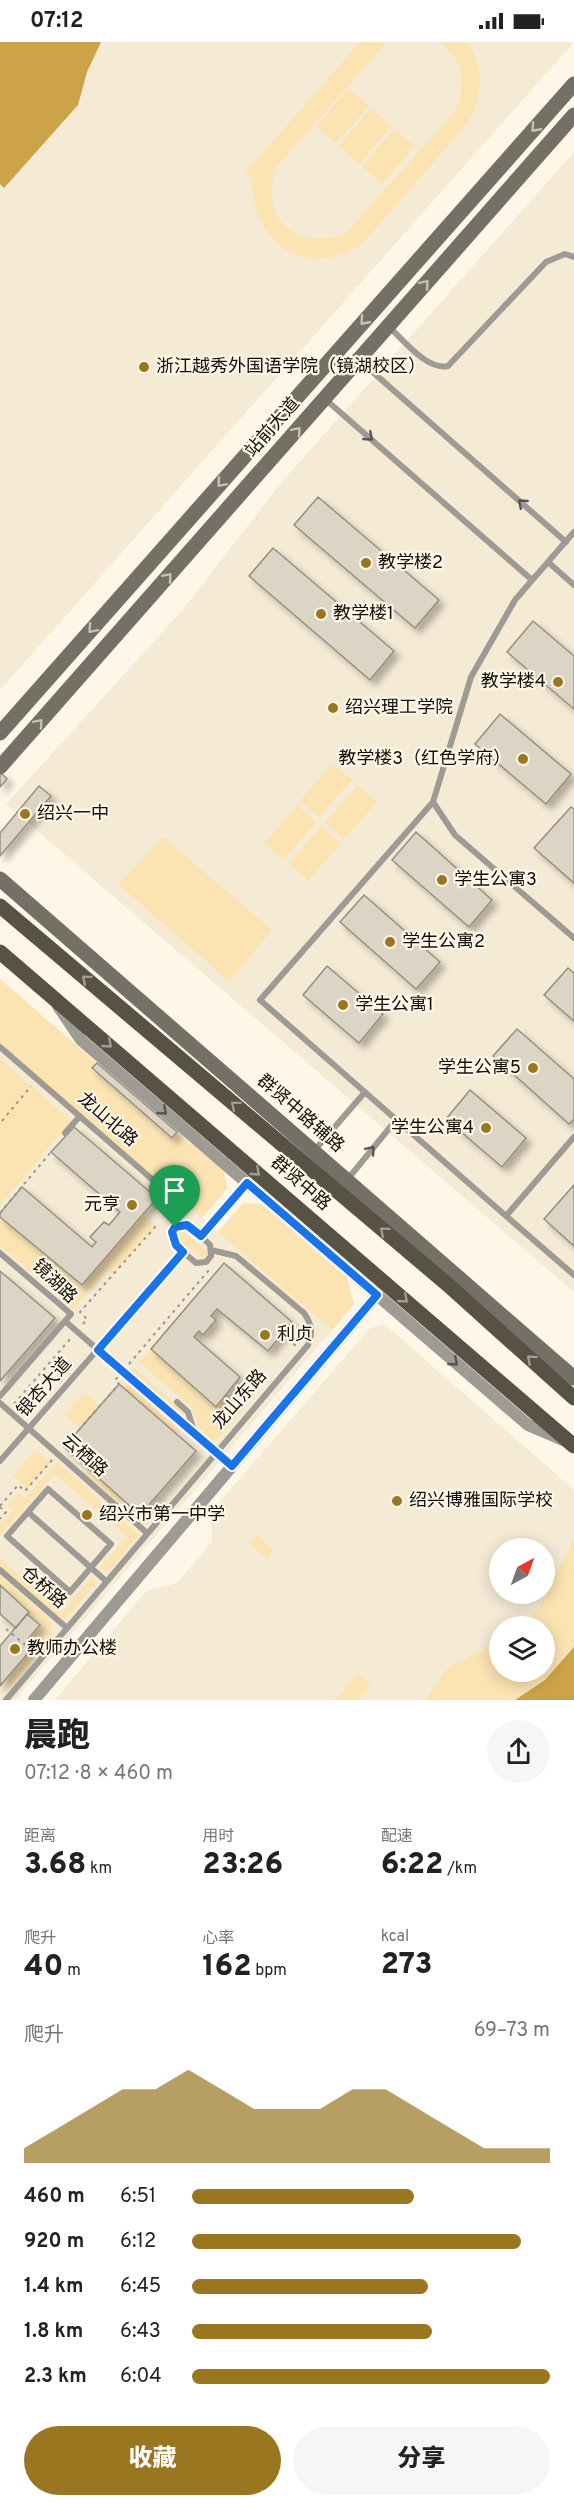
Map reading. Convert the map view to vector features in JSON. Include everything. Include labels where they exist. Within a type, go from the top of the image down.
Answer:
[{"type":"main road","name":"站前大道","points":[[0,733],[574,84]]},
{"type":"main road","name":"站前大道","points":[[0,767],[574,115]]},
{"type":"main road","name":"群贤中路辅路","points":[[0,879],[574,1378]]},
{"type":"main road","name":"群贤中路","points":[[0,906],[447,1284],[574,1398]]},
{"type":"main road","name":"群贤中路","points":[[0,952],[573,1445]]},
{"type":"street","points":[[50,995],[81,1040],[528,1425],[573,1445]]},
{"type":"street","points":[[34,1700],[377,1295]]},
{"type":"lane","points":[[388,326],[431,364],[440,368],[447,366],[460,356],[546,262],[565,255],[574,257]]},
{"type":"lane","points":[[358,360],[566,542]]},
{"type":"lane","points":[[325,399],[532,580]]},
{"type":"lane","points":[[574,532],[515,600],[471,677],[432,802],[260,1000],[574,1275]]},
{"type":"lane","points":[[548,562],[574,585]]},
{"type":"lane","points":[[432,802],[455,835],[574,938]]},
{"type":"lane","name":"龙山北路","points":[[0,1047],[161,1187],[167,1195],[175,1227],[172,1232],[176,1245],[183,1252]]},
{"type":"lane","points":[[314,1152],[365,1092]]},
{"type":"lane","points":[[65,1133],[80,1116]]},
{"type":"lane","points":[[346,1180],[396,1120]]},
{"type":"lane","points":[[506,1216],[571,1145],[574,1137]]},
{"type":"lane","points":[[201,1236],[247,1183]]},
{"type":"lane","points":[[175,1227],[187,1225],[201,1236],[210,1245],[211,1256],[206,1262],[196,1263],[183,1252]]},
{"type":"lane","name":"龙山东路","points":[[6,1700],[302,1351],[312,1334],[311,1323],[304,1313],[236,1256],[211,1250]]},
{"type":"lane","name":"银杏大道","points":[[0,1461],[183,1252]]},
{"type":"lane","name":"镜湖路","points":[[0,1253],[71,1314],[65,1321],[232,1466]]},
{"type":"lane","points":[[0,1396],[65,1321]]},
{"type":"lane","points":[[177,1402],[188,1412],[196,1436]]},
{"type":"lane","name":"云栖路","points":[[0,1403],[147,1533]]},
{"type":"lane","points":[[48,1489],[111,1544],[70,1592],[8,1536],[28,1512],[48,1489]]},
{"type":"lane","points":[[28,1512],[106,1581]]},
{"type":"lane","name":"仓桥路","points":[[0,1570],[67,1628]]},
{"type":"path","points":[[2,1121],[37,1080]]},
{"type":"path","points":[[0,1213],[51,1152]]},
{"type":"path","points":[[8,1410],[87,1319],[80,1312],[156,1226]]},
{"type":"path","points":[[0,1519],[6,1512],[0,1507],[18,1485],[25,1491],[119,1384],[115,1380],[122,1371],[213,1265]]},
{"type":"path","points":[[282,1334],[302,1351]]},
{"type":"path","points":[[226,1395],[249,1414]]},
{"type":"path","points":[[6,1629],[41,1658]]},
{"type":"shaded area","name":"浙江越秀外国语学院（镜湖校区）","points":[[0,42],[574,42],[0,690]]},
{"type":"shaded area","points":[[0,42],[101,42],[87,72],[78,105],[4,188],[0,184]]},
{"type":"shaded area","points":[[360,42],[387,42],[277,166],[272,185],[272,201],[277,216],[286,227],[298,234],[312,238],[329,238],[347,232],[454,112],[460,100],[461,70],[455,57],[440,42],[469,43],[479,74],[479,93],[467,124],[361,245],[340,255],[320,258],[301,256],[285,249],[271,237],[261,221],[254,202],[252,179],[245,173]]},
{"type":"shaded area","points":[[349,88],[369,106],[336,143],[316,126]]},
{"type":"shaded area","points":[[371,108],[392,126],[359,164],[339,146]]},
{"type":"shaded area","points":[[394,129],[415,146],[382,184],[362,166]]},
{"type":"shaded area","name":"绍兴理工学院","points":[[574,152],[574,1292],[6,804],[180,613],[281,483]]},
{"type":"shaded area","points":[[332,763],[352,780],[319,817],[300,801]]},
{"type":"shaded area","points":[[357,785],[377,802],[344,839],[325,823]]},
{"type":"shaded area","points":[[297,805],[316,822],[284,860],[265,843]]},
{"type":"shaded area","points":[[321,826],[341,843],[308,881],[289,864]]},
{"type":"shaded area","points":[[163,837],[272,930],[229,981],[118,884]]},
{"type":"shaded area","points":[[0,979],[97,1063],[92,1069],[172,1138],[177,1132],[223,1170],[228,1188],[202,1218],[0,1046]]},
{"type":"shaded area","name":"绍兴市第一中学","points":[[0,1044],[332,1330],[15,1700],[0,1700]]},
{"type":"shaded area","points":[[0,1059],[71,1121],[0,1205]]},
{"type":"shaded area","points":[[243,1203],[261,1204],[347,1278],[354,1304],[332,1330],[218,1232]]},
{"type":"shaded area","points":[[143,1214],[156,1226],[113,1274],[108,1270],[73,1309],[0,1245],[0,1222],[3,1219],[81,1285]]},
{"type":"shaded area","points":[[180,1230],[205,1249],[207,1255],[204,1259],[177,1240],[175,1234]]},
{"type":"shaded area","name":"绍兴博雅国际学校","points":[[384,1324],[574,1490],[574,1537],[555,1576],[555,1538],[489,1538],[489,1604],[541,1604],[531,1616],[489,1616],[489,1647],[448,1667],[425,1700],[55,1700],[146,1591],[177,1583],[212,1542],[211,1512],[370,1328]]},
{"type":"shaded area","points":[[151,1349],[216,1406],[226,1395],[243,1409],[218,1439],[208,1440],[200,1433],[192,1408],[139,1362]]},
{"type":"shaded area","points":[[134,1368],[185,1413],[182,1418],[130,1372]]},
{"type":"shaded area","points":[[129,1382],[181,1428],[176,1434],[124,1388]]},
{"type":"shaded area","points":[[85,1392],[100,1406],[80,1428],[65,1415]]},
{"type":"shaded area","points":[[35,1450],[50,1463],[27,1489],[13,1476]]},
{"type":"shaded area","points":[[57,1462],[139,1535],[107,1573],[100,1567],[127,1536],[55,1474],[0,1536],[0,1524],[13,1510],[8,1505],[18,1493],[25,1498]]},
{"type":"shaded area","points":[[88,1469],[122,1499],[118,1503],[84,1474]]},
{"type":"shaded area","points":[[257,1535],[274,1550],[267,1559],[250,1544]]},
{"type":"shaded area","points":[[574,1537],[574,1700],[425,1700],[448,1667],[489,1647],[489,1682],[555,1682],[555,1616],[531,1616],[541,1604],[555,1604],[555,1576]]},
{"type":"shaded area","points":[[0,1558],[61,1613],[91,1577],[97,1582],[63,1621],[0,1566]]},
{"type":"shaded area","points":[[0,1575],[50,1620],[51,1637],[41,1651],[28,1639],[40,1625],[27,1614],[29,1611],[0,1585]]},
{"type":"shaded area","points":[[574,1647],[574,1700],[515,1700],[542,1682],[555,1682],[555,1669]]},
{"type":"shaded area","points":[[28,1653],[35,1659],[11,1687],[4,1681]]},
{"type":"shaded area","points":[[358,1674],[371,1685],[358,1700],[335,1700]]},
{"type":"building","name":"教学楼2","points":[[318,497],[439,600],[415,628],[294,525]]},
{"type":"building","name":"教学楼1","points":[[273,548],[394,651],[370,680],[249,576]]},
{"type":"building","name":"教学楼4","points":[[533,621],[574,656],[574,709],[507,652]]},
{"type":"building","name":"教学楼3（红色学府）","points":[[500,714],[571,774],[546,804],[475,744]]},
{"type":"building","name":"绍兴一中","points":[[0,772],[7,779],[0,787]]},
{"type":"building","name":"绍兴一中","points":[[39,786],[51,796],[0,856],[0,833]]},
{"type":"building","points":[[571,807],[574,809],[574,883],[534,848]]},
{"type":"building","name":"学生公寓3","points":[[416,832],[492,900],[469,927],[392,860]]},
{"type":"building","name":"学生公寓2","points":[[364,895],[440,962],[416,989],[340,922]]},
{"type":"building","name":"学生公寓1","points":[[327,966],[383,1014],[359,1043],[303,995]]},
{"type":"building","points":[[568,968],[574,973],[574,1021],[544,995]]},
{"type":"building","name":"学生公寓5","points":[[517,1029],[574,1079],[574,1119],[569,1124],[493,1056]]},
{"type":"building","points":[[97,1063],[177,1132],[172,1138],[92,1068]]},
{"type":"building","name":"学生公寓4","points":[[470,1090],[526,1138],[502,1167],[446,1119]]},
{"type":"building","name":"元亨","points":[[74,1127],[157,1198],[82,1285],[0,1217],[0,1213],[22,1187],[92,1247],[96,1242],[90,1237],[104,1222],[109,1225],[120,1212],[51,1152]]},
{"type":"building","points":[[574,1185],[574,1246],[544,1219]]},
{"type":"building","name":"利贞","points":[[224,1263],[292,1322],[268,1351],[217,1309],[211,1316],[216,1320],[203,1335],[199,1331],[194,1337],[240,1377],[216,1407],[151,1349]]},
{"type":"building","points":[[0,1271],[55,1318],[0,1381]]},
{"type":"building","points":[[119,1384],[196,1451],[140,1515],[64,1447]]},
{"type":"building","points":[[0,1585],[29,1612],[16,1628],[0,1614]]},
{"type":"building","name":"教师办公楼","points":[[27,1614],[40,1625],[28,1639],[35,1645],[0,1686],[0,1646]]},
{"type":"place","name":"浙江越秀外国语学院（镜湖校区）","points":[[144,367]]},
{"type":"place","name":"教学楼2","points":[[366,563]]},
{"type":"place","name":"教学楼1","points":[[321,614]]},
{"type":"place","name":"教学楼4","points":[[558,682]]},
{"type":"place","name":"绍兴理工学院","points":[[333,708]]},
{"type":"place","name":"教学楼3（红色学府）","points":[[523,759]]},
{"type":"place","name":"绍兴一中","points":[[25,814]]},
{"type":"place","name":"学生公寓3","points":[[442,880]]},
{"type":"place","name":"学生公寓2","points":[[390,942]]},
{"type":"place","name":"学生公寓1","points":[[343,1005]]},
{"type":"place","name":"学生公寓5","points":[[533,1068]]},
{"type":"place","name":"学生公寓4","points":[[486,1128]]},
{"type":"place","name":"元亨","points":[[132,1205]]},
{"type":"place","name":"利贞","points":[[265,1335]]},
{"type":"place","name":"绍兴博雅国际学校","points":[[397,1501]]},
{"type":"place","name":"绍兴市第一中学","points":[[87,1515]]},
{"type":"place","name":"教师办公楼","points":[[15,1649]]},
{"type":"route","points":[[247,1183],[377,1295],[232,1466],[98,1350],[183,1252],[176,1245],[172,1232],[175,1227],[187,1225],[201,1236],[247,1183]]}]
